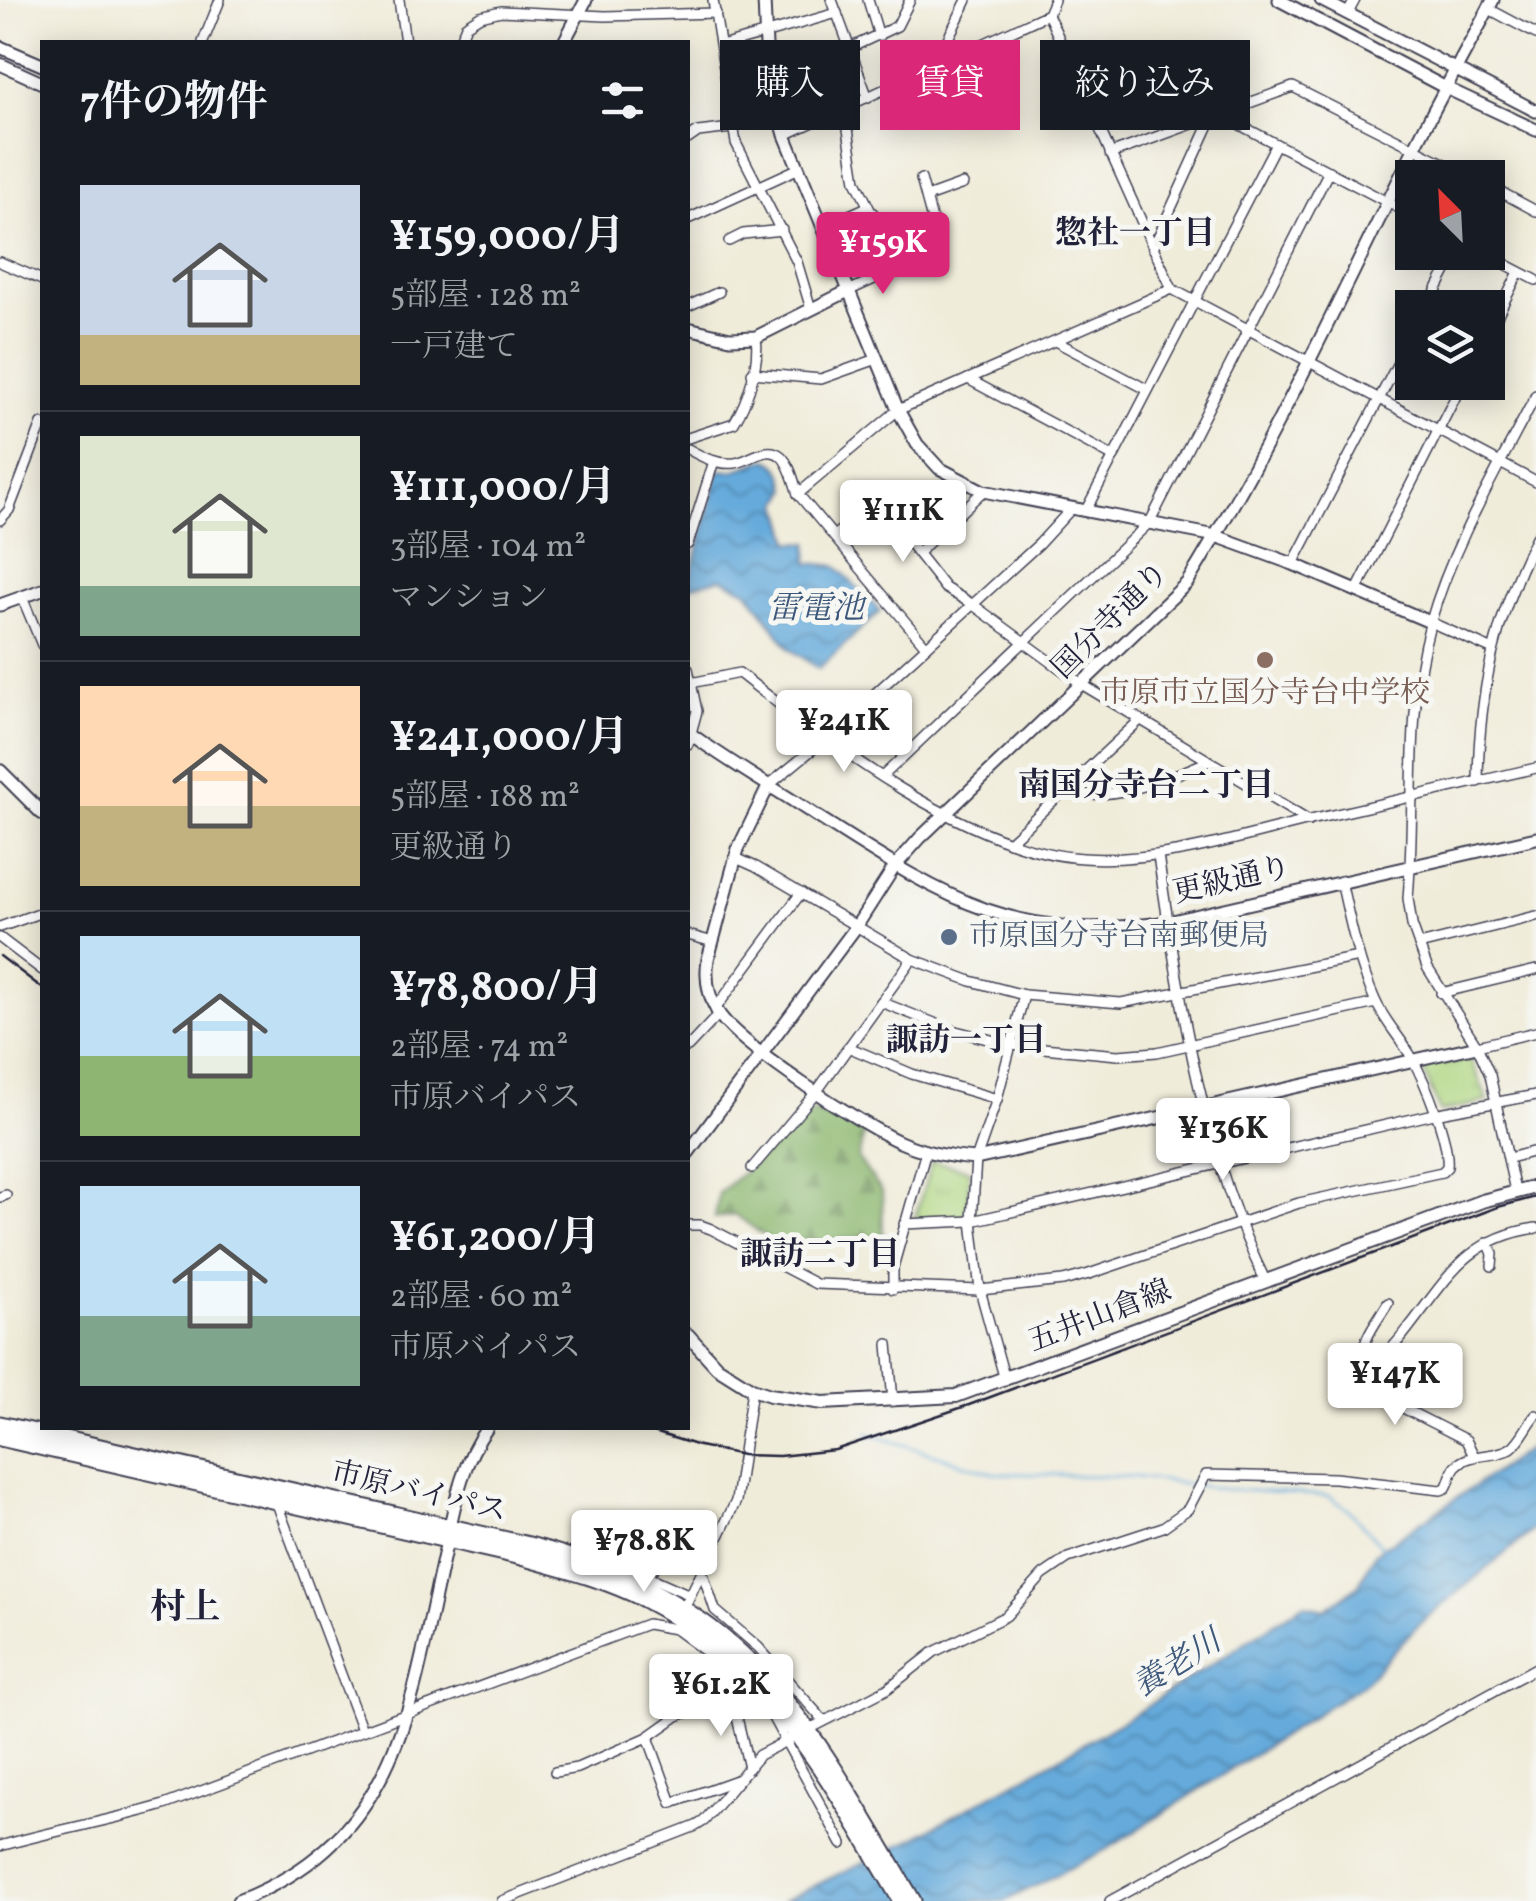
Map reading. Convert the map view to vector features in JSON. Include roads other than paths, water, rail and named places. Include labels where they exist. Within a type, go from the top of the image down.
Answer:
[{"type":"highway","name":"市原バイパス","points":[[0,1424],[448,1534],[619,1587],[670,1613],[712,1642],[804,1731]]},
{"type":"highway","name":"市原バイパス","points":[[0,1438],[276,1501],[593,1563],[687,1601],[768,1677],[914,1901]]},
{"type":"highway","name":"市原バイパス","points":[[851,1805],[900,1901]]},
{"type":"main road","points":[[0,771],[40,810]]},
{"type":"main road","name":"五井山倉線","points":[[690,1337],[717,1368],[752,1389],[804,1402],[956,1396],[1536,1186]]},
{"type":"street","points":[[204,40],[220,0]]},
{"type":"street","points":[[399,0],[405,40]]},
{"type":"street","points":[[565,40],[586,0]]},
{"type":"street","points":[[713,0],[720,40]]},
{"type":"street","points":[[764,0],[765,40]]},
{"type":"street","points":[[832,0],[847,40]]},
{"type":"street","points":[[868,0],[879,36]]},
{"type":"street","points":[[860,44],[897,26],[910,0]]},
{"type":"street","points":[[948,40],[967,0]]},
{"type":"street","points":[[993,40],[1048,14],[1054,0]]},
{"type":"street","points":[[1279,0],[1446,88],[1536,130]]},
{"type":"street","points":[[1321,0],[1536,110]]},
{"type":"street","points":[[1348,12],[1355,0]]},
{"type":"street","points":[[1491,5],[1536,34]]},
{"type":"street","name":"国分寺通り","points":[[690,1150],[856,927],[896,866],[944,812],[1187,583],[1308,364],[1414,147],[1491,5]]},
{"type":"street","points":[[460,40],[466,26],[480,16],[502,11],[578,16],[716,13]]},
{"type":"street","points":[[739,40],[837,13]]},
{"type":"street","points":[[1048,14],[1172,289],[1536,482]]},
{"type":"street","points":[[0,47],[40,64]]},
{"type":"street","points":[[0,64],[40,81]]},
{"type":"street","points":[[860,76],[868,98]]},
{"type":"street","points":[[1250,102],[1293,87],[1439,160]]},
{"type":"street","points":[[784,135],[880,93]]},
{"type":"street","points":[[690,138],[698,132],[720,129]]},
{"type":"street","points":[[733,130],[744,161],[797,262],[811,309]]},
{"type":"street","points":[[782,130],[898,410],[917,444],[938,468],[984,492],[1216,536],[1357,590],[1491,649]]},
{"type":"street","points":[[690,328],[730,338],[756,336],[882,276],[892,266],[873,213],[856,181],[848,130]]},
{"type":"street","points":[[1110,154],[1173,130]]},
{"type":"street","points":[[1153,248],[1208,130]]},
{"type":"street","points":[[1248,130],[1395,206]]},
{"type":"street","points":[[1086,510],[1276,144]]},
{"type":"street","points":[[690,218],[797,168]]},
{"type":"street","points":[[883,776],[1150,522],[1329,171]]},
{"type":"street","points":[[921,179],[938,242]]},
{"type":"street","points":[[927,196],[963,184]]},
{"type":"street","points":[[1505,194],[1536,211]]},
{"type":"street","points":[[822,228],[866,208],[873,213]]},
{"type":"street","points":[[729,240],[743,234],[782,230]]},
{"type":"street","points":[[0,262],[40,279]]},
{"type":"street","points":[[1505,264],[1536,280]]},
{"type":"street","points":[[1505,300],[1519,272]]},
{"type":"street","points":[[798,494],[898,410],[1172,289]]},
{"type":"street","points":[[690,302],[719,292]]},
{"type":"street","points":[[690,437],[734,423],[752,373],[758,349],[756,336]]},
{"type":"street","points":[[1054,341],[1148,390]]},
{"type":"street","points":[[752,373],[821,380],[878,359]]},
{"type":"street","points":[[1293,564],[1395,369]]},
{"type":"street","points":[[968,379],[1114,457]]},
{"type":"street","points":[[1515,1191],[1490,1075],[1477,1046],[1441,993],[1419,945],[1408,898],[1415,711],[1430,622],[1461,540],[1536,395]]},
{"type":"street","points":[[1357,590],[1453,400]]},
{"type":"street","points":[[0,520],[9,510],[40,429]]},
{"type":"street","points":[[690,450],[714,461],[733,463],[776,452],[785,460],[798,494],[925,646]]},
{"type":"street","points":[[690,538],[714,461]]},
{"type":"street","points":[[918,553],[984,492]]},
{"type":"street","points":[[834,536],[869,506],[878,504],[945,588],[1083,685],[1309,821]]},
{"type":"street","points":[[1072,508],[1039,544],[824,740],[769,785],[736,858],[705,977],[717,1011],[732,1030],[881,1132],[926,1152],[976,1159],[1536,1032]]},
{"type":"street","points":[[1478,782],[1478,727],[1491,649],[1536,537]]},
{"type":"street","points":[[0,605],[40,593]]},
{"type":"street","points":[[22,597],[40,639]]},
{"type":"street","points":[[691,683],[739,673],[824,740],[944,812],[1008,842],[1080,858],[1158,856],[1536,768]]},
{"type":"street","points":[[690,678],[697,711],[690,731]]},
{"type":"street","points":[[1008,842],[1140,720]]},
{"type":"street","name":"更級通り","points":[[690,738],[938,892],[1000,916],[1065,928],[1168,922],[1536,838]]},
{"type":"street","points":[[1063,792],[1118,793],[1151,786],[1210,761]]},
{"type":"street","points":[[1158,856],[1204,1108],[1220,1164],[1266,1282]]},
{"type":"street","points":[[736,858],[912,958],[972,981],[1024,995],[1121,1003],[1358,957]]},
{"type":"street","points":[[690,1226],[710,1229],[816,1284],[980,1290],[1063,1281],[1298,1203],[1442,1172],[1448,1167],[1448,1153],[1413,1060],[1376,1003],[1358,957],[1341,881]]},
{"type":"street","points":[[690,1044],[800,894]]},
{"type":"street","points":[[0,926],[40,913]]},
{"type":"street","points":[[1419,945],[1536,916]]},
{"type":"street","points":[[690,936],[713,942]]},
{"type":"street","points":[[0,938],[40,968]]},
{"type":"street","points":[[752,1168],[816,1091],[912,958]]},
{"type":"street","points":[[1441,993],[1536,970]]},
{"type":"street","points":[[1005,1380],[980,1290],[972,1220],[976,1159],[997,1099],[1024,995]]},
{"type":"street","points":[[880,1002],[952,1030],[1011,1045],[1118,1056],[1158,1052],[1376,1003]]},
{"type":"street","points":[[848,1047],[912,1074],[997,1099]]},
{"type":"street","points":[[904,1224],[972,1220],[1434,1114],[1536,1095]]},
{"type":"street","points":[[1510,1158],[1536,1151]]},
{"type":"street","points":[[894,1289],[894,1267],[904,1224],[926,1152]]},
{"type":"street","points":[[1388,1304],[1365,1341],[1362,1351],[1368,1362],[1387,1355],[1453,1272],[1488,1242],[1536,1228]]},
{"type":"street","points":[[1488,1242],[1492,1266]]},
{"type":"street","points":[[888,1344],[893,1401]]},
{"type":"street","points":[[1387,1355],[1401,1407],[1466,1440],[1474,1456]]},
{"type":"street","points":[[593,1563],[600,1555],[648,1575],[687,1601],[736,1501],[752,1389]]},
{"type":"street","points":[[502,1901],[687,1832],[704,1822],[759,1754],[887,1689],[934,1652],[1006,1616],[1054,1566],[1068,1558],[1147,1534],[1176,1519],[1193,1502],[1198,1484],[1206,1475],[1352,1479],[1441,1490],[1450,1482],[1454,1468],[1474,1456],[1507,1452],[1536,1416]]},
{"type":"street","points":[[238,1901],[286,1880],[310,1863],[358,1816],[386,1775],[408,1714],[464,1474],[483,1432]]},
{"type":"street","points":[[276,1501],[362,1730]]},
{"type":"street","points":[[648,1575],[655,1565],[687,1544],[719,1530]]},
{"type":"street","points":[[702,1571],[714,1610],[758,1647],[804,1731],[842,1844]]},
{"type":"street","points":[[0,1846],[164,1805],[646,1624],[676,1629],[726,1670],[773,1718],[804,1731]]},
{"type":"street","points":[[1110,1901],[1536,1668]]},
{"type":"street","points":[[726,1670],[749,1768]]},
{"type":"street","points":[[555,1772],[577,1768],[648,1737],[679,1716],[732,1699]]},
{"type":"street","points":[[648,1737],[672,1803],[742,1778]]},
{"type":"water","name":"雷電池","points":[[767,459],[779,467],[788,490],[780,503],[791,542],[809,543],[808,563],[836,566],[880,611],[819,669],[789,648],[748,591],[721,578],[690,586],[719,470],[733,471]]},
{"type":"water","points":[[1536,1444],[1536,1528],[1419,1624],[1364,1683],[1111,1847],[1005,1901],[783,1901],[904,1843],[1057,1759],[1138,1712],[1304,1604],[1325,1609],[1358,1586],[1375,1553]]},
{"type":"waterway","points":[[867,1433],[993,1473],[1136,1477],[1223,1489],[1329,1496],[1349,1510],[1386,1551]]},
{"type":"railway","points":[[0,956],[40,986]]},
{"type":"railway","points":[[647,1430],[742,1455],[835,1450],[969,1405],[1498,1207],[1536,1197]]},
{"type":"place","name":"市原市立国分寺台中学校","points":[[1265,660]]},
{"type":"place","name":"市原国分寺台南郵便局","points":[[949,937]]},
{"type":"district","name":"惣社一丁目","points":[[1135,235]]},
{"type":"district","name":"南国分寺台二丁目","points":[[1146,787]]},
{"type":"district","name":"諏訪一丁目","points":[[966,1042]]},
{"type":"district","name":"諏訪二丁目","points":[[820,1256]]},
{"type":"district","name":"村上","points":[[185,1609]]},
{"type":"water label","name":"養老川","points":[[1178,1665]]}]
